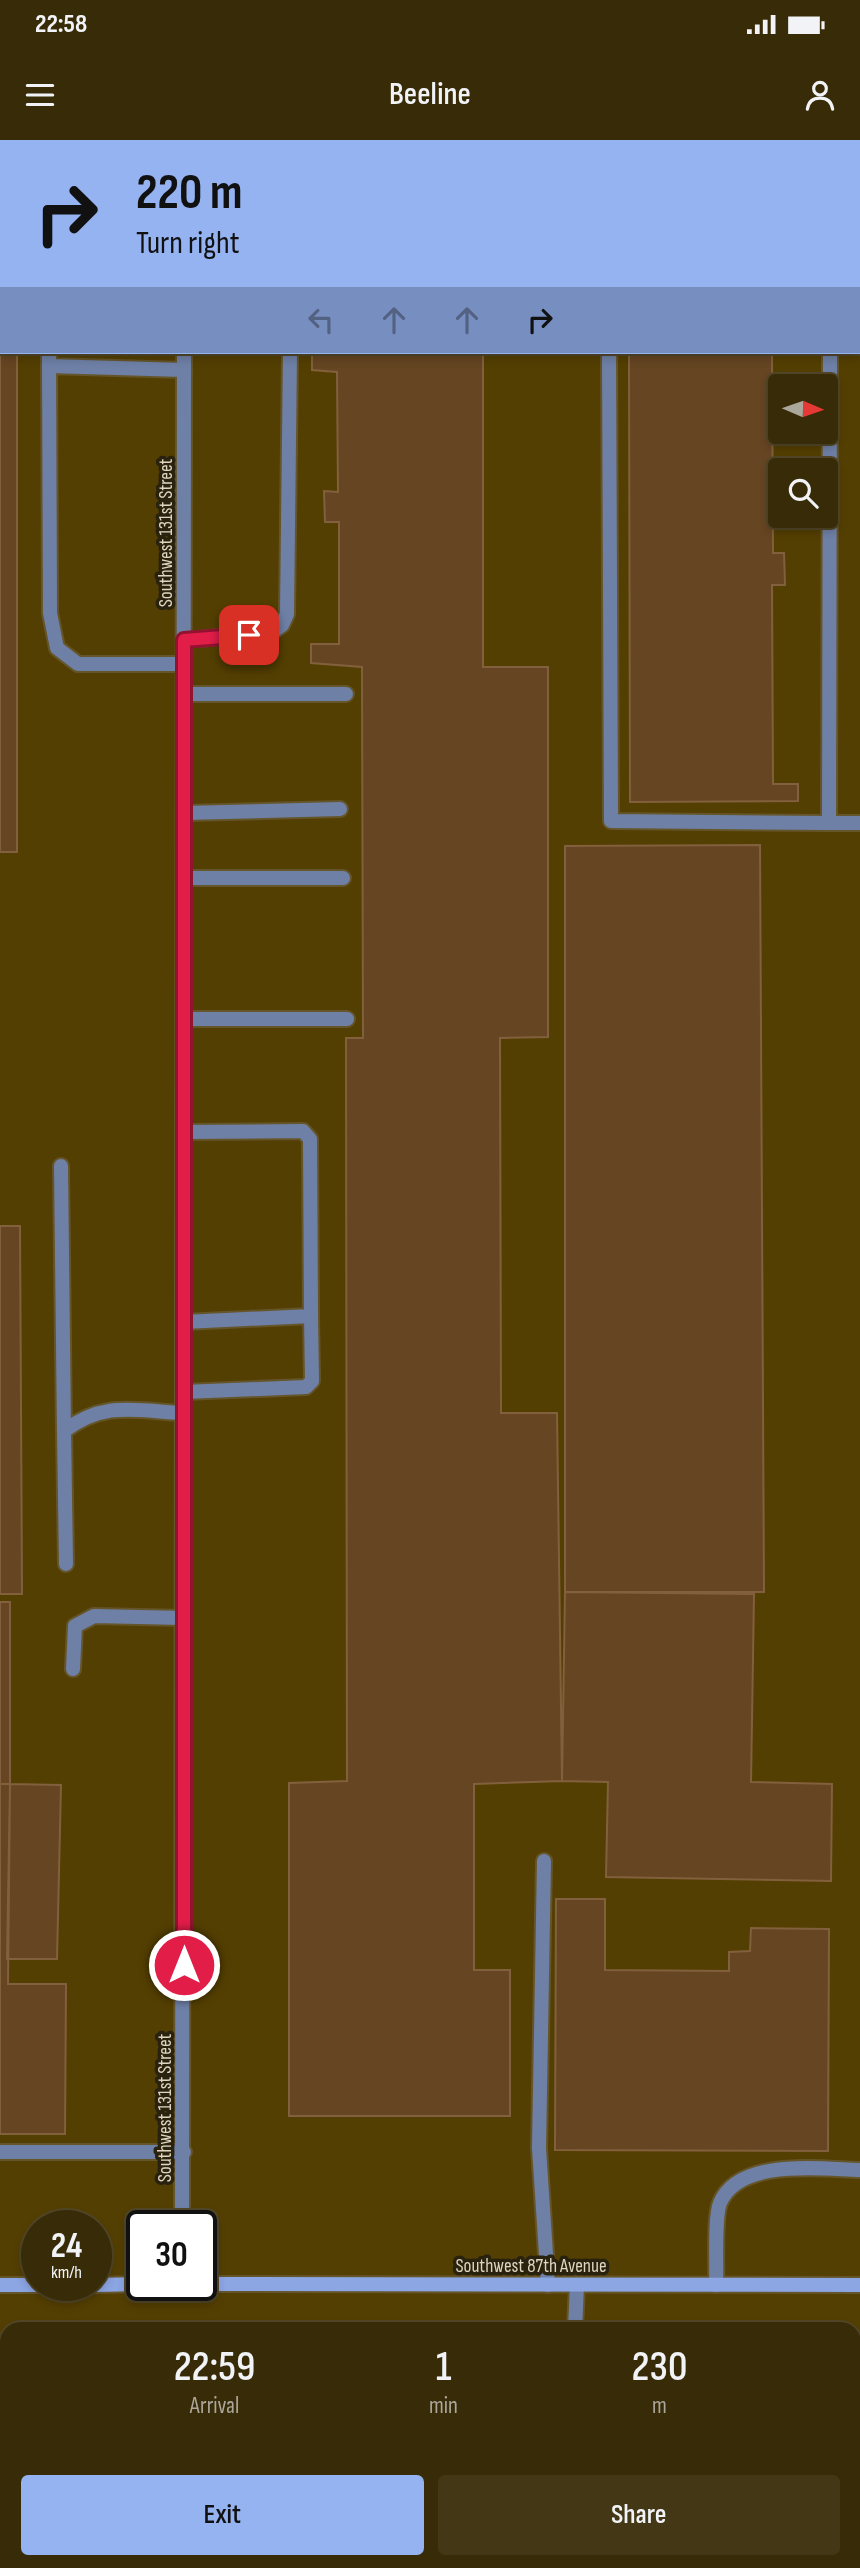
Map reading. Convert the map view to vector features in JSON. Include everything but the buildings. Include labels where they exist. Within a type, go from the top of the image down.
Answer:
[{"type":"main road","name":"Southwest 87th Avenue","points":[[217,2284],[860,2285]]},
{"type":"main road","points":[[0,2285],[21,2285]]},
{"type":"street","name":"Southwest 131st Street","points":[[182,2210],[184,354]]},
{"type":"street","points":[[184,640],[271,633],[282,625],[288,614],[290,354]]},
{"type":"street","points":[[609,354],[611,821],[860,823]]},
{"type":"street","points":[[829,823],[830,354]]},
{"type":"street","points":[[184,370],[49,359],[50,613],[57,648],[78,664],[184,664]]},
{"type":"street","points":[[184,694],[346,694]]},
{"type":"street","points":[[184,813],[340,809]]},
{"type":"street","points":[[184,878],[343,878]]},
{"type":"street","points":[[184,1019],[347,1019]]},
{"type":"street","points":[[184,1132],[303,1131],[310,1139],[312,1381],[306,1387],[184,1392]]},
{"type":"street","points":[[61,1166],[66,1564]]},
{"type":"street","points":[[184,1322],[311,1316]]},
{"type":"street","points":[[64,1431],[83,1417],[103,1409],[184,1413]]},
{"type":"street","points":[[74,1668],[75,1626],[94,1616],[184,1618]]},
{"type":"street","points":[[544,1861],[539,2148],[548,2285]]},
{"type":"street","points":[[0,2152],[184,2152]]},
{"type":"street","points":[[716,2285],[719,2205],[731,2187],[750,2174],[803,2169],[860,2169]]},
{"type":"street","points":[[575,2322],[577,2285]]},
{"type":"shaded area","points":[[0,354],[860,354],[860,2322],[0,2322]]},
{"type":"route","points":[[184,1965],[184,640],[249,635]]}]
